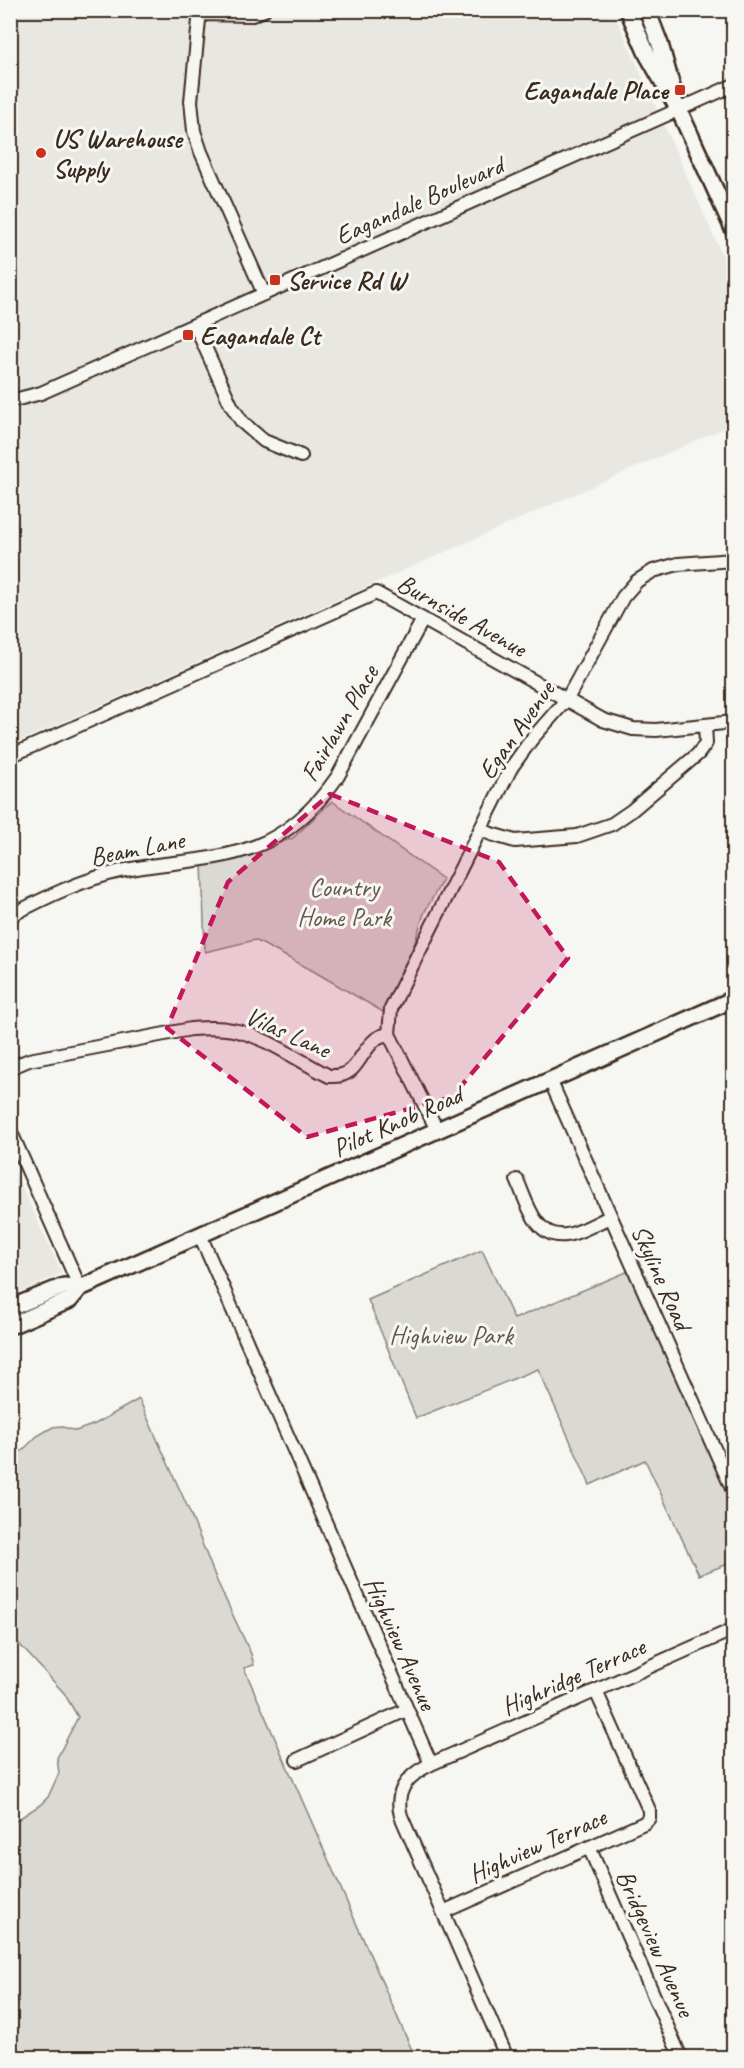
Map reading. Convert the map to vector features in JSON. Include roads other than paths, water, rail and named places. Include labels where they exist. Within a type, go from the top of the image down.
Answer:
[{"type":"main road","points":[[628,10],[647,54],[679,110],[734,231]]},
{"type":"main road","points":[[647,10],[660,44],[679,110]]},
{"type":"main road","name":"Pilot Knob Road","points":[[11,1326],[70,1300],[80,1288],[734,999]]},
{"type":"main road","name":"Pilot Knob Road","points":[[10,1308],[64,1286],[80,1288]]},
{"type":"street","points":[[264,10],[252,15],[200,12],[191,101],[194,130],[201,152],[264,294]]},
{"type":"street","points":[[679,110],[734,85]]},
{"type":"street","name":"Eagandale Boulevard","points":[[10,399],[41,393],[679,110]]},
{"type":"street","points":[[195,325],[231,405],[242,422],[264,441],[301,456]]},
{"type":"street","name":"Egan Avenue","points":[[389,1034],[391,1009],[511,768],[531,740],[567,699],[623,597],[637,581],[653,571],[678,564],[734,560]]},
{"type":"street","name":"Burnside Avenue","points":[[10,756],[376,593],[603,720],[633,729],[656,730],[733,723]]},
{"type":"street","name":"Fairlawn Place","points":[[277,836],[306,815],[323,798],[338,776],[423,619]]},
{"type":"street","points":[[480,829],[515,841],[577,836],[612,824],[631,811],[698,754],[706,743],[705,725]]},
{"type":"street","name":"Beam Lane","points":[[10,916],[85,881],[122,871],[220,856],[255,847],[277,836]]},
{"type":"street","name":"Vilas Lane","points":[[10,1068],[29,1060],[191,1029],[212,1028],[234,1030],[254,1037],[329,1076],[341,1077],[353,1069],[376,1038],[389,1034]]},
{"type":"street","points":[[389,1034],[437,1130]]},
{"type":"street","name":"Skyline Road","points":[[550,1080],[734,1493]]},
{"type":"street","points":[[10,1130],[80,1288]]},
{"type":"street","points":[[518,1180],[537,1222],[550,1234],[568,1235],[610,1217]]},
{"type":"street","name":"Highview Avenue","points":[[200,1235],[431,1764]]},
{"type":"street","name":"Highridge Terrace","points":[[431,1764],[734,1629]]},
{"type":"street","name":"Highview Terrace","points":[[443,1912],[644,1823],[649,1818],[649,1810],[597,1690]]},
{"type":"street","points":[[297,1760],[406,1710]]},
{"type":"street","points":[[431,1764],[416,1771],[406,1780],[398,1805],[507,2058]]},
{"type":"street","name":"Bridgeview Avenue","points":[[589,1847],[681,2058]]},
{"type":"place","name":"Eagandale Place","points":[[680,90]]},
{"type":"place","name":"US Warehouse Supply","points":[[41,153]]},
{"type":"place","name":"Service Rd W","points":[[275,280]]},
{"type":"place","name":"Eagandale Ct","points":[[188,335]]},
{"type":"park label","name":"Country Home Park","points":[[344,902]]},
{"type":"park label","name":"Highview Park","points":[[451,1335]]}]
